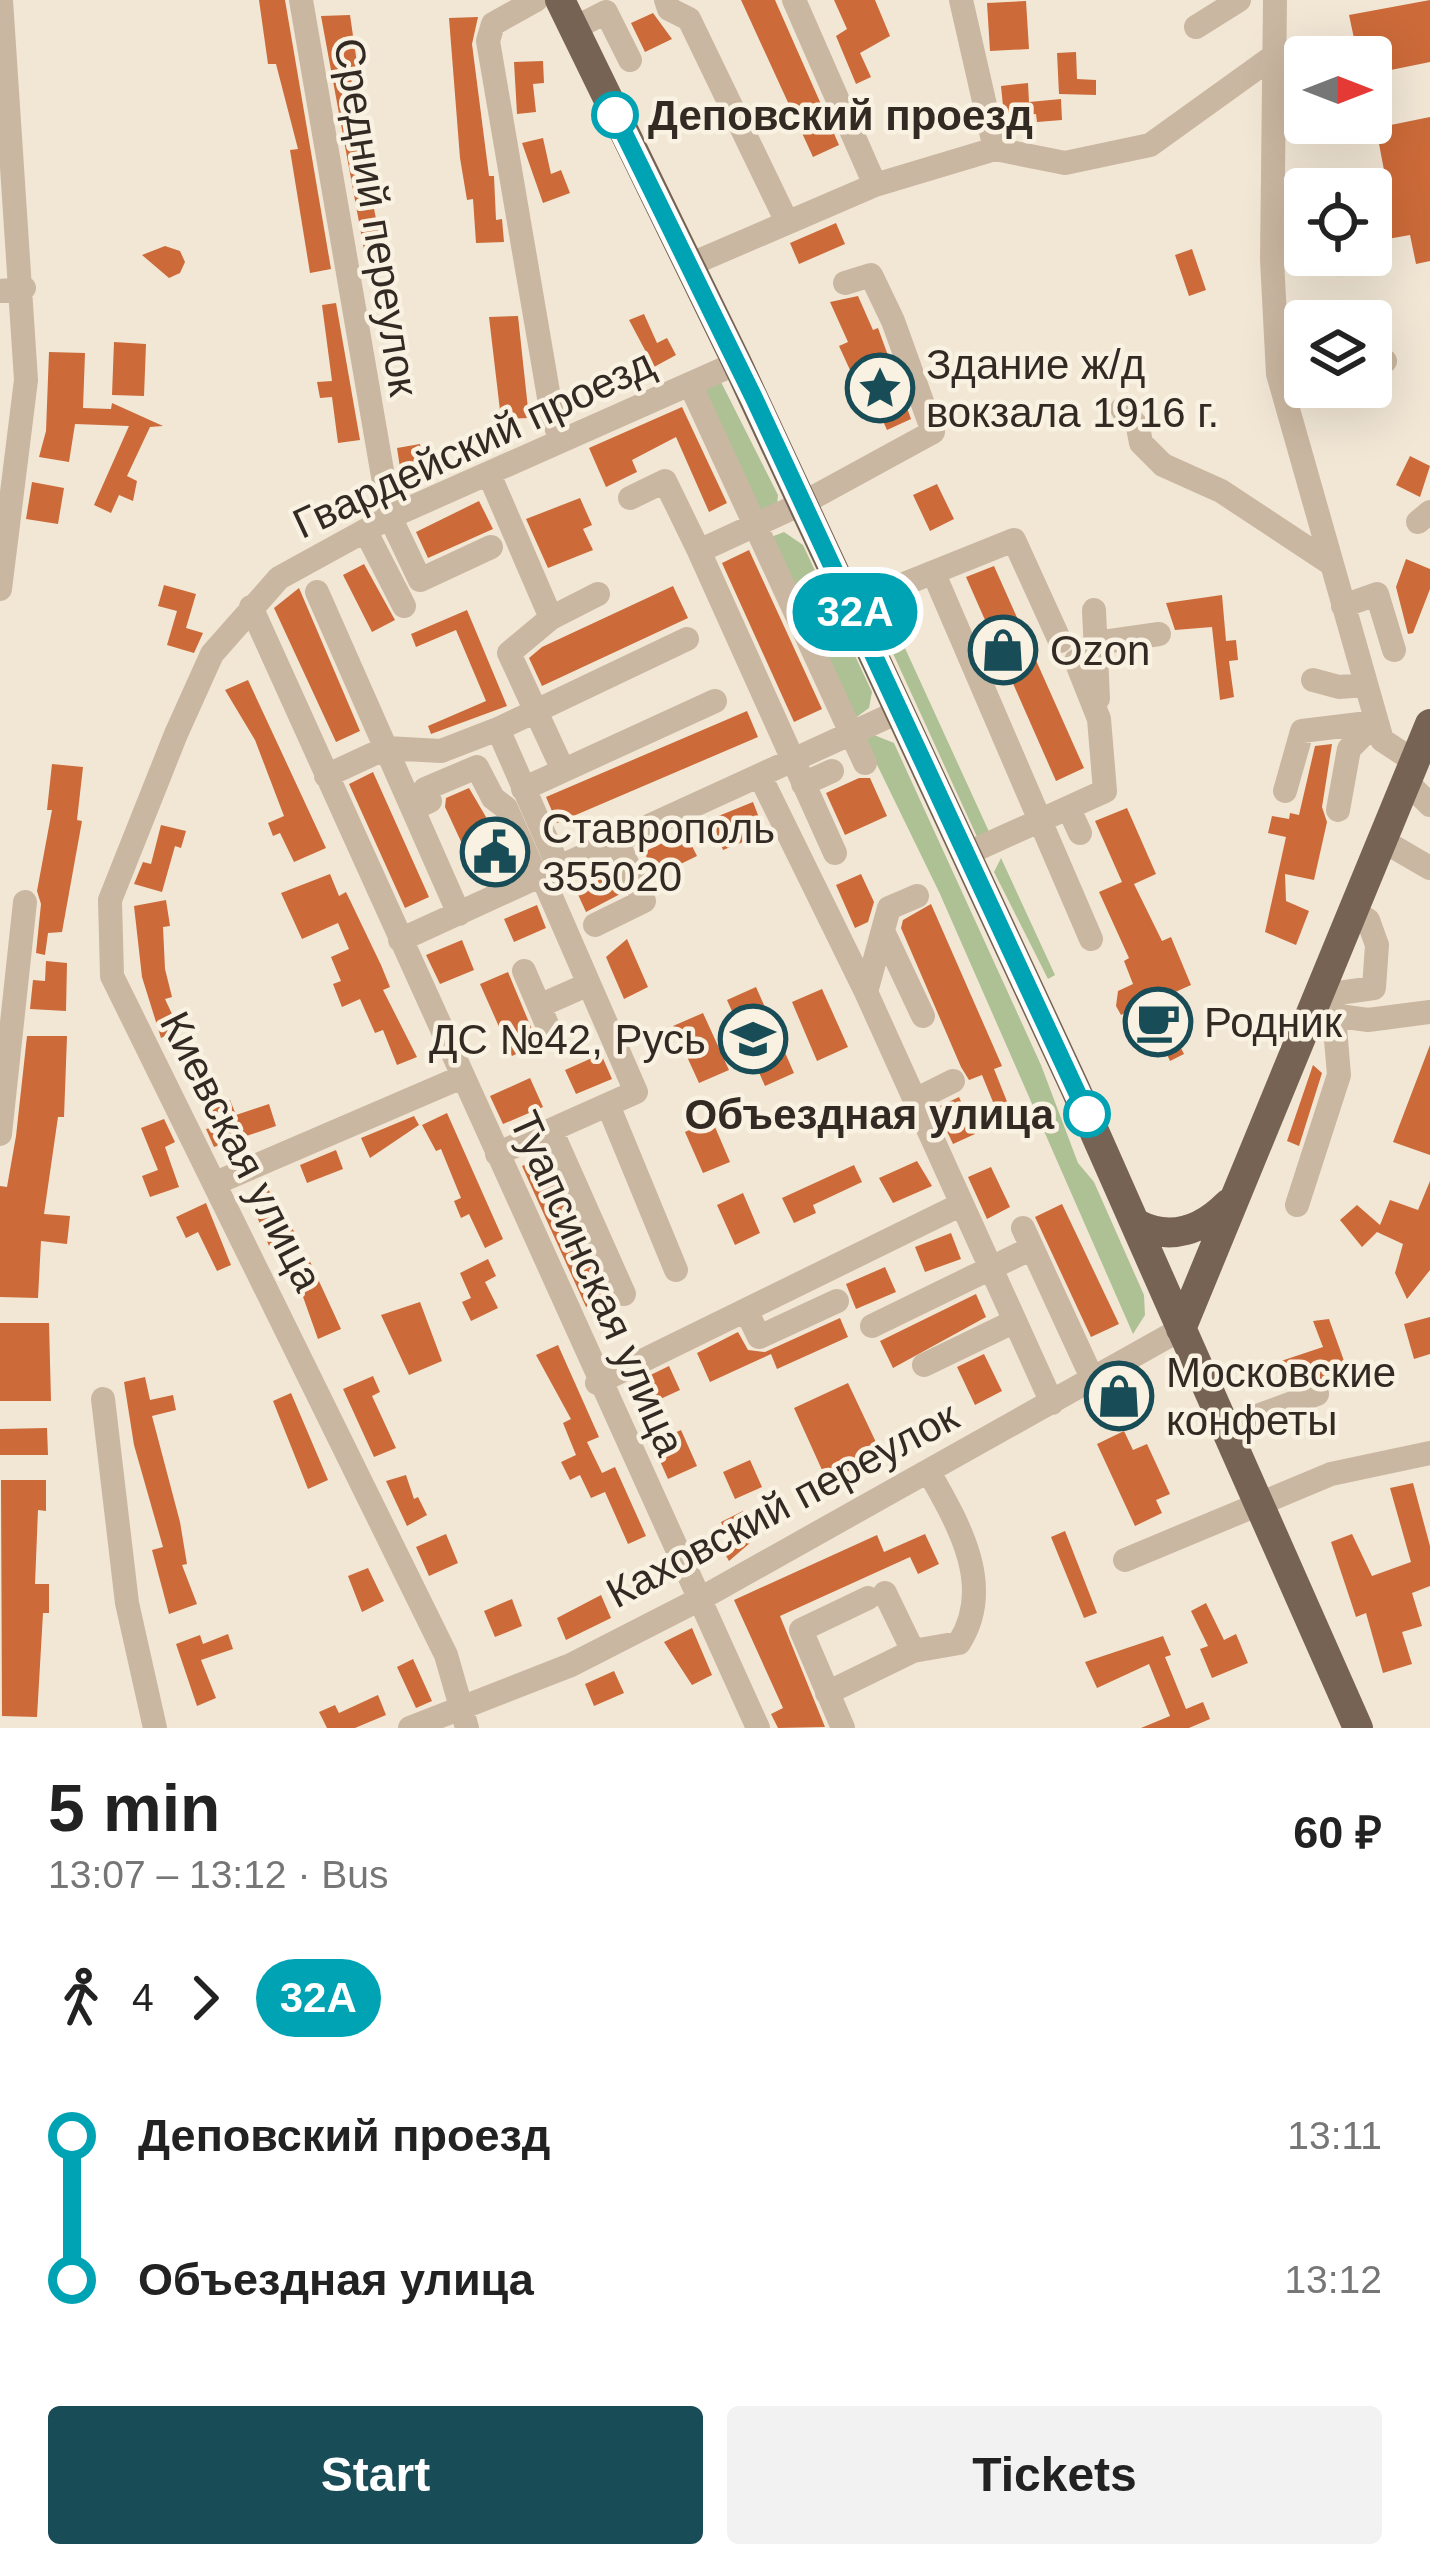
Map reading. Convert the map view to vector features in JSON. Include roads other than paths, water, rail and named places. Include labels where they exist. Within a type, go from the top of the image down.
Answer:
[{"type":"main road","points":[[560,0],[852,605],[1137,1224],[1358,1728]]},
{"type":"main road","points":[[1181,1329],[1230,1202],[1320,1008],[1352,911],[1380,839],[1416,773],[1430,724]]},
{"type":"main road","points":[[1137,1224],[1180,1232],[1209,1223],[1230,1202]]},
{"type":"street","points":[[0,589],[26,380],[12,289],[1,0]]},
{"type":"street","name":"Средний переулок","points":[[301,0],[390,517],[420,580],[491,547]]},
{"type":"street","points":[[536,0],[493,24],[488,41],[552,415],[562,441]]},
{"type":"street","points":[[666,0],[669,9],[689,20],[787,221]]},
{"type":"street","points":[[794,0],[875,185]]},
{"type":"street","points":[[961,0],[995,148]]},
{"type":"street","points":[[1196,27],[1239,0]]},
{"type":"street","points":[[1275,0],[1272,327],[1284,360]]},
{"type":"street","points":[[573,29],[607,12],[629,60]]},
{"type":"street","points":[[689,265],[875,185],[995,148],[1065,163],[1150,145],[1271,58]]},
{"type":"street","points":[[699,550],[803,503],[933,432],[871,275],[845,283]]},
{"type":"street","name":"Гвардейский проезд","points":[[251,607],[279,578],[390,517],[737,363]]},
{"type":"street","points":[[690,384],[865,763]]},
{"type":"street","points":[[1298,408],[1330,563],[1376,722],[1387,748],[1416,773],[1430,806]]},
{"type":"street","points":[[1122,409],[1138,427],[1141,443],[1163,465],[1221,491],[1330,563]]},
{"type":"street","points":[[489,474],[551,618]]},
{"type":"street","points":[[629,498],[665,481],[835,853]]},
{"type":"street","points":[[365,532],[404,606]]},
{"type":"street","points":[[852,605],[1014,540],[1099,719]]},
{"type":"street","points":[[934,574],[1091,939]]},
{"type":"street","points":[[317,592],[459,914]]},
{"type":"street","points":[[562,770],[508,652],[551,618],[598,594]]},
{"type":"street","points":[[1342,606],[1377,594],[1394,650]]},
{"type":"street","name":"Туапсинская улица","points":[[251,607],[597,1383],[758,1728]]},
{"type":"street","name":"Киевская улица","points":[[251,607],[212,654],[110,900],[112,976],[218,1182],[446,1655],[464,1717]]},
{"type":"street","points":[[966,854],[1105,791],[1094,610]]},
{"type":"street","points":[[1096,643],[1159,634]]},
{"type":"street","points":[[326,776],[386,748],[441,751],[687,640]]},
{"type":"street","points":[[1313,680],[1339,687],[1365,685]]},
{"type":"street","points":[[523,788],[716,701]]},
{"type":"street","points":[[798,772],[852,734],[900,712]]},
{"type":"street","points":[[1285,791],[1302,731],[1376,722]]},
{"type":"street","points":[[1338,810],[1349,749],[1376,722]]},
{"type":"street","points":[[497,1154],[636,1092],[546,874],[523,788],[498,729]]},
{"type":"street","points":[[413,809],[430,801],[425,789],[477,767],[546,874]]},
{"type":"street","points":[[400,940],[760,776],[832,771]]},
{"type":"street","points":[[760,776],[866,992],[1052,1403]]},
{"type":"street","points":[[1069,809],[1080,833]]},
{"type":"street","points":[[1380,839],[1430,868]]},
{"type":"street","points":[[595,925],[644,902],[617,842]]},
{"type":"street","points":[[866,992],[889,908],[917,896]]},
{"type":"street","points":[[0,1134],[25,902]]},
{"type":"street","points":[[1320,1008],[1374,988],[1378,945],[1368,920],[1352,911]]},
{"type":"street","points":[[883,931],[923,1016]]},
{"type":"street","points":[[524,971],[552,1036]]},
{"type":"street","points":[[539,1006],[589,984]]},
{"type":"street","points":[[1320,1008],[1368,1020],[1428,1015]]},
{"type":"street","points":[[1297,1205],[1339,1075],[1320,1008]]},
{"type":"street","points":[[218,1182],[462,1077]]},
{"type":"street","points":[[915,1100],[953,1081]]},
{"type":"street","points":[[608,1105],[676,1270]]},
{"type":"street","points":[[551,1130],[624,1294]]},
{"type":"street","points":[[597,1383],[962,1204]]},
{"type":"street","points":[[872,1327],[991,1268],[1027,1238],[1094,1380]]},
{"type":"street","points":[[746,1310],[759,1337],[842,1311],[824,1272]]},
{"type":"street","points":[[924,1365],[1015,1321]]},
{"type":"street","name":"Каховский переулок","points":[[410,1728],[464,1717],[700,1600],[1181,1329]]},
{"type":"street","points":[[1227,1427],[1317,1394]]},
{"type":"street","points":[[103,1399],[127,1603],[155,1728]]},
{"type":"street","points":[[1125,1560],[1331,1474],[1430,1453]]},
{"type":"street","points":[[827,1693],[913,1651],[958,1643],[971,1623],[973,1565],[962,1531],[929,1474]]},
{"type":"street","points":[[843,1728],[800,1630],[877,1595],[913,1651]]},
{"type":"place","name":"Деповский проезд","points":[[615,115]]},
{"type":"place","name":"Здание ж/д вокзала 1916 г.","points":[[880,388]]},
{"type":"place","name":"Ozon","points":[[1003,650]]},
{"type":"place","name":"Ставрополь 355020","points":[[495,852]]},
{"type":"place","name":"Родник","points":[[1158,1022]]},
{"type":"place","name":"ДС №42, Русь","points":[[753,1039]]},
{"type":"place","name":"Объездная улица","points":[[1087,1114]]},
{"type":"place","name":"Московские конфеты","points":[[1119,1396]]}]
